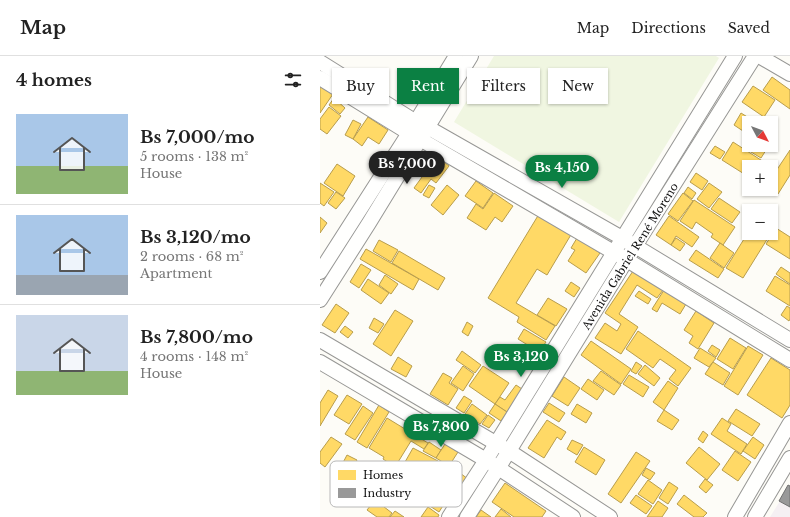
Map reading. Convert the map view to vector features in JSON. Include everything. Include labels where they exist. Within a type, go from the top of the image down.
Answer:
[{"type":"street","points":[[320,300],[369,223],[456,56]]},
{"type":"street","points":[[320,272],[471,56]]},
{"type":"street","name":"Avenida Gabriel René Moreno","points":[[462,497],[735,56]]},
{"type":"street","name":"Avenida Gabriel René Moreno","points":[[466,517],[509,451],[635,246],[755,56]]},
{"type":"street","points":[[759,56],[790,74]]},
{"type":"street","points":[[320,62],[418,130],[613,253],[627,260],[790,360]]},
{"type":"street","points":[[320,78],[622,238],[790,340]]},
{"type":"street","points":[[320,340],[496,443],[610,517]]},
{"type":"street","points":[[320,362],[486,460],[573,517]]},
{"type":"street","points":[[735,517],[790,423]]},
{"type":"street","points":[[755,517],[790,458]]},
{"type":"street","name":"Avenida Gabriel René Moreno","points":[[449,517],[455,507]]},
{"type":"shaded area","points":[[790,485],[790,517],[770,517]]},
{"type":"green space","points":[[494,56],[716,56],[719,58],[619,222],[454,122],[467,101],[467,104],[540,104],[540,68],[487,68]]},
{"type":"building: Homes","points":[[772,77],[790,90],[790,109],[763,90]]},
{"type":"building: Homes","points":[[320,85],[332,93],[332,95],[320,113]]},
{"type":"building: Homes","points":[[753,86],[775,100],[765,116],[742,102]]},
{"type":"building: Homes","points":[[332,101],[332,104],[341,104],[345,108],[340,114],[329,105]]},
{"type":"building: Homes","points":[[329,107],[341,116],[327,134],[320,129],[320,119]]},
{"type":"building: Homes","points":[[741,113],[746,116],[742,116],[742,130],[734,125]]},
{"type":"building: Homes","points":[[368,117],[388,130],[379,144],[368,137],[362,146],[353,139]]},
{"type":"building: Homes","points":[[353,120],[361,124],[353,139],[345,135]]},
{"type":"building: Homes","points":[[733,142],[742,148],[742,152],[748,152],[761,160],[742,160],[742,173],[722,160]]},
{"type":"building: Homes","points":[[715,146],[725,152],[720,159],[710,153]]},
{"type":"building: Homes","points":[[790,150],[790,175],[778,194],[778,168]]},
{"type":"building: Homes","points":[[430,151],[449,166],[436,183],[431,179],[421,193],[414,188],[422,177],[415,171]]},
{"type":"building: Homes","points":[[751,152],[765,152],[761,158]]},
{"type":"building: Homes","points":[[337,164],[355,176],[343,196],[324,183]]},
{"type":"building: Homes","points":[[696,173],[708,181],[702,190],[690,182]]},
{"type":"building: Homes","points":[[476,181],[493,193],[483,208],[465,196]]},
{"type":"building: Homes","points":[[320,183],[334,192],[324,206],[320,203]]},
{"type":"building: Homes","points":[[709,183],[722,192],[709,208],[697,199]]},
{"type":"building: Homes","points":[[429,185],[435,188],[429,198],[423,195]]},
{"type":"building: Homes","points":[[447,185],[459,195],[443,215],[431,205]]},
{"type":"building: Homes","points":[[688,187],[696,193],[692,199],[684,193]]},
{"type":"building: Homes","points":[[336,192],[345,198],[336,209],[328,203]]},
{"type":"building: Homes","points":[[494,193],[513,206],[502,222],[495,217],[486,230],[467,218],[476,204],[483,209]]},
{"type":"building: Homes","points":[[683,193],[693,201],[678,221],[668,214]]},
{"type":"building: Homes","points":[[719,198],[740,212],[732,223],[711,209]]},
{"type":"building: Homes","points":[[694,200],[735,227],[723,245],[711,237],[713,234],[696,222],[692,229],[680,221]]},
{"type":"building: Homes","points":[[539,214],[572,233],[547,275],[537,269],[516,303],[555,326],[546,340],[517,322],[519,317],[488,298]]},
{"type":"building: Homes","points":[[669,216],[699,237],[692,247],[676,236],[671,245],[656,235]]},
{"type":"building: Homes","points":[[320,217],[327,223],[320,233]]},
{"type":"building: Homes","points":[[778,229],[790,237],[790,259],[766,244],[768,240],[778,240]]},
{"type":"building: Homes","points":[[577,238],[600,253],[586,273],[568,261],[575,250],[571,248]]},
{"type":"building: Homes","points":[[676,238],[685,244],[680,251],[671,245]]},
{"type":"building: Homes","points":[[379,240],[398,250],[391,262],[373,251]]},
{"type":"building: Homes","points":[[743,240],[767,240],[743,278],[726,268]]},
{"type":"building: Homes","points":[[720,243],[734,253],[724,268],[710,258]]},
{"type":"building: Homes","points":[[366,249],[419,279],[413,290],[360,259]]},
{"type":"building: Homes","points":[[696,250],[724,269],[718,278],[689,260]]},
{"type":"building: Homes","points":[[399,251],[445,278],[438,290],[392,263]]},
{"type":"building: Homes","points":[[361,264],[371,270],[359,288],[350,282]]},
{"type":"building: Homes","points":[[781,267],[790,273],[790,284],[776,274]]},
{"type":"building: Homes","points":[[633,271],[663,290],[657,298],[637,285],[619,314],[638,327],[621,354],[595,338],[605,323],[617,331],[621,324],[605,313]]},
{"type":"building: Homes","points":[[385,275],[398,284],[391,294],[379,285]]},
{"type":"building: Homes","points":[[775,276],[790,285],[790,306],[766,291]]},
{"type":"building: Homes","points":[[368,279],[389,293],[381,304],[361,290]]},
{"type":"building: Homes","points":[[571,282],[580,288],[574,297],[565,291]]},
{"type":"building: Homes","points":[[664,290],[686,304],[680,314],[662,303],[657,312],[652,309]]},
{"type":"building: Homes","points":[[639,291],[651,299],[648,304],[635,296]]},
{"type":"building: Homes","points":[[548,298],[567,309],[556,326],[537,315]]},
{"type":"building: Homes","points":[[336,304],[349,313],[335,333],[322,325]]},
{"type":"building: Homes","points":[[787,306],[790,308],[789,321],[781,315]]},
{"type":"building: Homes","points":[[395,310],[413,321],[391,356],[373,344]]},
{"type":"building: Homes","points":[[696,311],[714,323],[698,349],[689,343],[693,336],[684,330]]},
{"type":"building: Homes","points":[[374,318],[384,324],[378,333],[369,328]]},
{"type":"building: Homes","points":[[467,322],[473,326],[468,336],[462,332]]},
{"type":"building: Homes","points":[[345,326],[353,332],[348,338],[340,332]]},
{"type":"building: Homes","points":[[524,329],[546,342],[539,352],[518,339]]},
{"type":"building: Homes","points":[[638,331],[691,368],[678,386],[669,379],[676,370],[660,359],[653,368],[626,349]]},
{"type":"building: Homes","points":[[730,338],[746,348],[733,369],[717,359]]},
{"type":"building: Homes","points":[[591,341],[631,369],[621,384],[581,355]]},
{"type":"building: Homes","points":[[712,345],[720,350],[716,357],[708,351]]},
{"type":"building: Homes","points":[[748,346],[763,355],[738,395],[724,386]]},
{"type":"building: Homes","points":[[700,348],[716,358],[709,367],[694,358]]},
{"type":"building: Homes","points":[[533,350],[540,354],[532,366],[526,361]]},
{"type":"building: Homes","points":[[462,351],[481,365],[475,373],[456,360]]},
{"type":"building: Homes","points":[[398,357],[412,366],[406,377],[391,369]]},
{"type":"building: Homes","points":[[771,358],[790,370],[790,405],[782,418],[747,395]]},
{"type":"building: Homes","points":[[636,362],[642,366],[636,374],[631,371]]},
{"type":"building: Homes","points":[[713,362],[730,373],[723,385],[705,374]]},
{"type":"building: Homes","points":[[645,365],[660,378],[654,386],[638,374]]},
{"type":"building: Homes","points":[[463,366],[474,374],[463,391],[451,383]]},
{"type":"building: Homes","points":[[483,366],[509,383],[495,404],[469,386]]},
{"type":"building: Homes","points":[[601,371],[621,385],[614,395],[593,381]]},
{"type":"building: Homes","points":[[443,373],[452,378],[449,383],[458,389],[448,405],[430,394]]},
{"type":"building: Homes","points":[[629,375],[649,387],[643,397],[623,384]]},
{"type":"building: Homes","points":[[564,377],[580,388],[568,406],[552,396]]},
{"type":"building: Homes","points":[[588,379],[604,390],[597,400],[581,389]]},
{"type":"building: Homes","points":[[668,381],[678,388],[664,410],[653,402]]},
{"type":"building: Homes","points":[[516,385],[522,389],[507,412],[495,404],[500,397],[505,400]]},
{"type":"building: Homes","points":[[328,390],[338,396],[320,426],[320,403]]},
{"type":"building: Homes","points":[[347,395],[362,404],[349,424],[334,415]]},
{"type":"building: Homes","points":[[464,396],[472,401],[464,413],[456,408]]},
{"type":"building: Homes","points":[[549,403],[565,413],[559,422],[543,412]]},
{"type":"building: Homes","points":[[472,404],[487,415],[480,424],[465,414]]},
{"type":"building: Homes","points":[[495,404],[507,412],[501,421],[489,413]]},
{"type":"building: Homes","points":[[577,404],[592,413],[586,423],[571,414]]},
{"type":"building: Homes","points":[[379,405],[389,412],[367,448],[357,442]]},
{"type":"building: Homes","points":[[363,406],[373,413],[355,440],[345,434]]},
{"type":"building: Homes","points":[[736,409],[760,424],[752,436],[728,421]]},
{"type":"building: Homes","points":[[664,410],[679,420],[672,430],[657,421]]},
{"type":"building: Homes","points":[[488,415],[495,420],[489,428],[482,424]]},
{"type":"building: Homes","points":[[387,418],[428,443],[424,449],[411,441],[399,461],[386,461],[383,459],[384,457],[369,448]]},
{"type":"building: Homes","points":[[722,418],[731,424],[727,431],[747,444],[741,454],[711,434]]},
{"type":"building: Homes","points":[[547,420],[566,432],[561,440],[557,437],[544,458],[528,448]]},
{"type":"building: Homes","points":[[703,431],[708,435],[703,443],[698,439]]},
{"type":"building: Homes","points":[[331,437],[342,444],[325,467],[320,463],[320,452]]},
{"type":"building: Homes","points":[[753,437],[764,445],[755,459],[743,451]]},
{"type":"building: Homes","points":[[572,440],[583,445],[577,455],[567,449]]},
{"type":"building: Homes","points":[[429,442],[441,450],[436,458],[423,451]]},
{"type":"building: Homes","points":[[445,444],[458,452],[452,461],[441,461],[436,458]]},
{"type":"building: Homes","points":[[584,447],[605,460],[596,475],[575,462]]},
{"type":"building: Homes","points":[[699,447],[720,464],[707,480],[686,463]]},
{"type":"building: Homes","points":[[413,448],[438,461],[406,461]]},
{"type":"building: Homes","points":[[735,451],[751,462],[738,481],[722,470]]},
{"type":"building: Homes","points":[[636,452],[650,461],[621,503],[608,494]]},
{"type":"building: Homes","points":[[347,455],[357,460],[356,461],[344,461]]},
{"type":"building: Homes","points":[[646,468],[655,473],[650,480],[642,475]]},
{"type":"building: Homes","points":[[462,474],[468,479],[462,487]]},
{"type":"building: Homes","points":[[705,479],[713,485],[706,493],[699,487]]},
{"type":"building: Homes","points":[[648,480],[662,490],[653,504],[638,494]]},
{"type":"building: Homes","points":[[669,482],[678,488],[668,504],[659,498]]},
{"type":"building: Homes","points":[[505,483],[546,511],[542,517],[514,517],[492,502]]},
{"type":"building: Homes","points":[[636,495],[652,506],[646,514],[630,503]]},
{"type":"building: Homes","points":[[684,495],[707,513],[703,517],[694,517],[677,504]]},
{"type":"building: Homes","points":[[658,501],[668,508],[662,517],[647,517]]},
{"type":"building: Homes","points":[[369,507],[384,507],[392,513],[389,517],[377,517],[367,510]]},
{"type":"building: Homes","points":[[428,507],[439,515],[438,517],[421,517]]},
{"type":"building: Homes","points":[[431,507],[442,507],[439,512]]},
{"type":"building: Homes","points":[[501,509],[511,517],[495,517]]},
{"type":"building: Homes","points":[[481,510],[491,517],[476,517]]},
{"type":"building: Homes","points":[[395,511],[404,517],[390,517]]},
{"type":"building: Industry","points":[[788,485],[790,486],[790,507],[779,501]]}]
